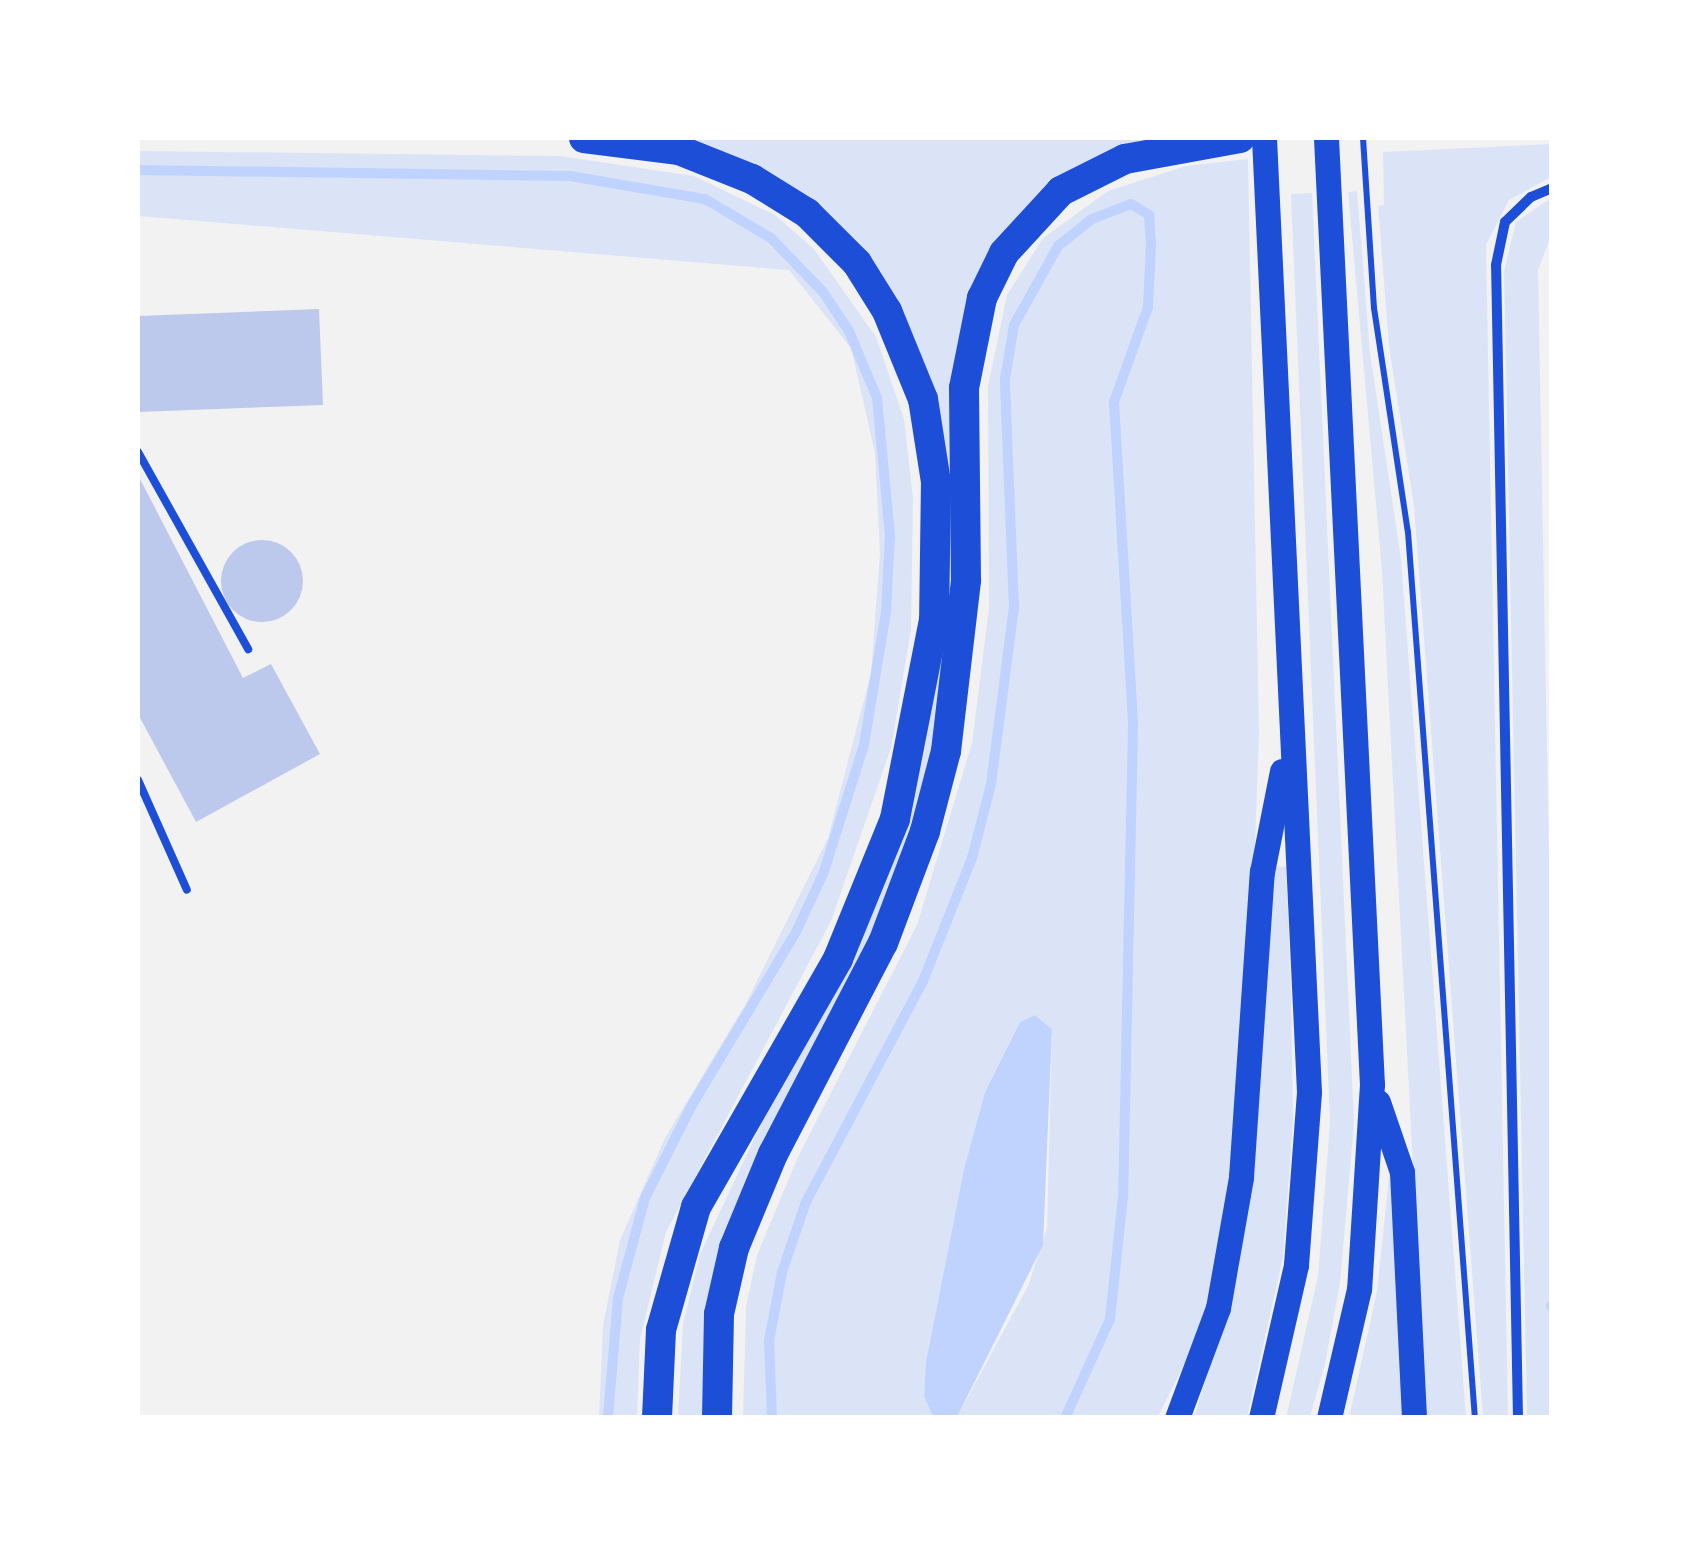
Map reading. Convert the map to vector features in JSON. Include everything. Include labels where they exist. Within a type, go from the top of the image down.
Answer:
[{"type":"highway","points":[[584,138],[679,150],[752,179],[819,226],[857,262],[910,360],[923,400],[936,482],[934,620],[894,820],[838,959],[696,1206],[668,1291],[657,1418]]},
{"type":"highway","points":[[717,1418],[719,1314],[734,1248],[773,1154],[883,943],[926,831],[946,752],[966,580],[964,388],[982,298],[1004,253],[1061,191],[1125,159],[1240,138]]},
{"type":"main road","points":[[1261,1418],[1287,1322],[1306,1189],[1308,1092],[1264,138]]},
{"type":"main road","points":[[1326,138],[1372,1084],[1358,1289],[1330,1418]]},
{"type":"main road","points":[[1176,1418],[1218,1308],[1242,1177],[1262,872],[1289,732]]},
{"type":"main road","points":[[1372,1084],[1402,1172],[1414,1418]]},
{"type":"street","points":[[1518,1418],[1496,264],[1505,222],[1531,196],[1552,188]]},
{"type":"lane","points":[[138,452],[248,649]]},
{"type":"lane","points":[[138,780],[188,890]]},
{"type":"path","points":[[1363,138],[1374,308],[1408,532],[1475,1418]]},
{"type":"shaded area","points":[[676,138],[1156,138],[1136,142],[1002,237],[955,541],[947,684],[919,813],[873,940],[762,1152],[706,1418],[678,1417],[683,1324],[700,1254],[909,811],[925,749],[945,621],[942,441],[831,218],[755,164]]},
{"type":"shaded area","points":[[1551,144],[1551,177],[1509,200],[1486,245],[1508,1417],[1483,1417],[1414,506],[1389,346],[1378,206],[1384,205],[1383,152]]},
{"type":"shaded area","points":[[138,151],[560,156],[694,176],[775,215],[814,249],[876,337],[904,419],[913,498],[911,630],[891,748],[831,921],[666,1232],[640,1339],[637,1417],[599,1417],[603,1325],[620,1240],[665,1138],[745,1005],[828,838],[871,673],[880,553],[875,453],[851,348],[789,270],[138,216]]},
{"type":"shaded area","points":[[1248,159],[1259,734],[1252,926],[1232,1164],[1211,1296],[1194,1344],[1158,1417],[957,1417],[1028,1286],[1047,1228],[1052,1029],[1035,1015],[1020,1022],[985,1092],[964,1169],[926,1362],[924,1396],[933,1417],[743,1418],[746,1307],[757,1255],[798,1157],[917,925],[972,743],[989,607],[988,386],[1007,295],[1043,238],[1108,191],[1186,166]]},
{"type":"shaded area","points":[[1357,191],[1370,353],[1401,559],[1466,1417],[1426,1417],[1382,571],[1348,192]]},
{"type":"shaded area","points":[[1312,193],[1354,1123],[1340,1283],[1325,1364],[1310,1417],[1286,1418],[1318,1276],[1330,1123],[1291,194]]},
{"type":"shaded area","points":[[1551,198],[1551,236],[1538,270],[1551,962],[1551,1418],[1527,1417],[1504,271],[1516,222]]},
{"type":"shaded area","points":[[1273,866],[1286,867],[1291,994],[1293,1121],[1283,1257],[1247,1417],[1194,1418],[1239,1270]]},
{"type":"shaded area","points":[[1390,1168],[1407,1417],[1349,1418],[1377,1291]]},
{"type":"water","points":[[1035,1015],[1052,1029],[1043,1245],[957,1417],[933,1417],[924,1396],[926,1362],[964,1169],[985,1092],[1020,1022]]},
{"type":"building","points":[[319,309],[323,405],[138,412],[138,316]]},
{"type":"building","points":[[138,475],[243,678],[271,664],[320,754],[196,822],[138,714]]},
{"type":"building","points":[[262,540],[291,552],[303,581],[291,610],[262,622],[233,610],[221,581],[233,552]]},
{"type":"waterway","points":[[138,170],[570,176],[705,199],[771,238],[823,292],[849,331],[877,398],[890,536],[886,612],[864,745],[823,874],[796,932],[691,1107],[645,1198],[618,1298],[608,1418]]},
{"type":"waterway","points":[[772,1418],[769,1341],[782,1272],[806,1202],[923,981],[972,858],[991,784],[1014,608],[1005,379],[1014,325],[1058,246],[1092,219],[1131,204],[1149,215],[1151,245],[1148,307],[1114,402],[1133,726],[1123,1196],[1110,1319],[1065,1418]]}]
